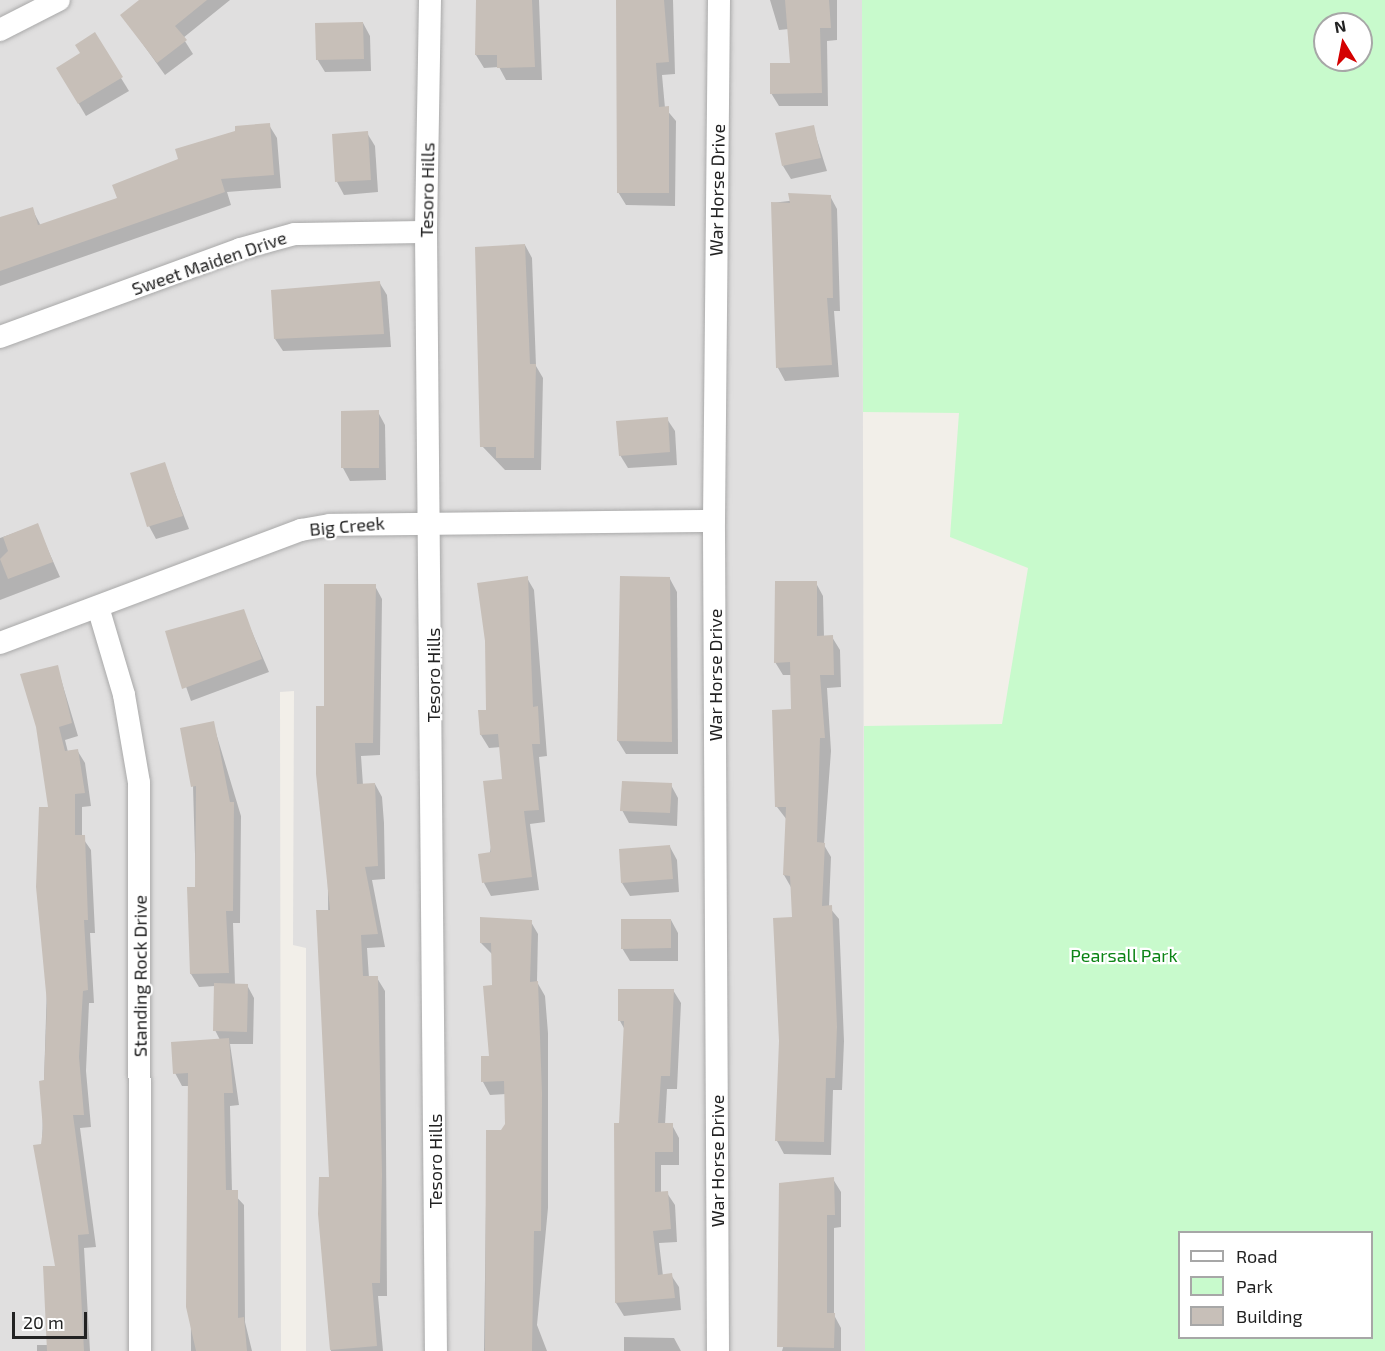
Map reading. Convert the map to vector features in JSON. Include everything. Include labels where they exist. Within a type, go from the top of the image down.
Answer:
[{"type":"street","points":[[0,30],[59,0]]},
{"type":"street","name":"Tesoro Hills","points":[[430,0],[426,232],[432,522],[436,1351]]},
{"type":"street","name":"War Horse Drive","points":[[718,1351],[714,521],[719,0]]},
{"type":"street","name":"Sweet Maiden Drive","points":[[0,337],[240,249],[295,234],[426,232]]},
{"type":"street","name":"Big Creek","points":[[0,643],[301,530],[432,522],[714,521]]},
{"type":"street","name":"Standing Rock Drive","points":[[98,607],[127,706],[139,783],[140,1351]]},
{"type":"shaded area","points":[[0,0],[862,0],[865,1351],[306,1351],[306,948],[293,945],[294,691],[280,692],[281,1351],[0,1351]]},
{"type":"green space","name":"Pearsall Park","points":[[862,0],[1385,0],[1385,1351],[865,1351],[864,726],[1002,724],[1028,568],[950,537],[959,413],[863,412]]},
{"type":"building","points":[[139,0],[207,0],[175,26],[187,40],[157,63],[120,15]]},
{"type":"building","points":[[476,0],[532,0],[535,67],[497,68],[497,55],[475,55]]},
{"type":"building","points":[[616,0],[664,0],[669,62],[656,63],[659,107],[669,106],[669,193],[617,193]]},
{"type":"building","points":[[785,0],[829,0],[831,28],[820,28],[822,93],[770,94],[770,63],[790,63]]},
{"type":"building","points":[[363,22],[364,59],[316,60],[315,23]]},
{"type":"building","points":[[95,32],[123,77],[78,104],[56,68],[80,53],[75,45]]},
{"type":"building","points":[[270,123],[274,175],[221,179],[225,192],[0,271],[0,217],[33,207],[38,225],[117,198],[112,185],[178,159],[175,149],[235,131],[235,126]]},
{"type":"building","points":[[814,125],[821,158],[782,166],[775,133]]},
{"type":"building","points":[[368,131],[371,180],[335,182],[332,134]]},
{"type":"building","points":[[788,193],[831,195],[833,298],[827,298],[832,365],[776,368],[771,202],[790,203]]},
{"type":"building","points":[[525,244],[530,364],[536,364],[534,458],[496,458],[496,447],[480,447],[475,247]]},
{"type":"building","points":[[380,281],[384,334],[274,339],[271,290]]},
{"type":"building","points":[[379,410],[379,468],[341,468],[341,411]]},
{"type":"building","points":[[668,417],[670,452],[619,456],[616,421]]},
{"type":"building","points":[[165,462],[183,516],[147,527],[130,473]]},
{"type":"building","points":[[38,523],[53,562],[8,579],[0,559],[8,551],[3,537]]},
{"type":"building","points":[[528,576],[533,707],[538,706],[540,744],[532,744],[539,810],[524,811],[532,877],[482,883],[478,854],[491,852],[483,781],[502,779],[498,734],[480,735],[478,710],[486,710],[485,641],[477,583]]},
{"type":"building","points":[[620,576],[670,577],[672,742],[617,741]]},
{"type":"building","points":[[775,581],[817,581],[817,636],[833,635],[834,675],[820,675],[825,738],[820,738],[817,842],[825,843],[822,906],[832,905],[837,1027],[835,1078],[826,1078],[824,1142],[775,1141],[779,1041],[773,918],[792,917],[790,876],[783,875],[786,807],[775,807],[772,710],[791,709],[790,662],[774,663]]},
{"type":"building","points":[[324,584],[376,584],[373,743],[355,743],[357,784],[375,783],[378,866],[365,867],[378,934],[361,935],[363,976],[378,976],[382,1175],[380,1283],[372,1283],[377,1346],[330,1350],[318,1214],[319,1177],[329,1177],[316,910],[330,910],[316,774],[316,706],[324,706]]},
{"type":"building","points":[[244,609],[262,659],[182,689],[165,631]]},
{"type":"building","points":[[58,665],[72,723],[59,727],[65,751],[78,749],[85,793],[75,794],[75,835],[85,835],[88,920],[84,920],[88,990],[83,991],[79,1057],[84,1115],[73,1115],[89,1234],[78,1235],[84,1351],[47,1351],[43,1266],[55,1266],[33,1145],[41,1144],[43,1129],[39,1081],[44,1080],[47,1003],[36,887],[39,807],[48,807],[36,727],[20,674]]},
{"type":"building","points":[[214,721],[230,802],[234,802],[233,911],[226,911],[229,973],[190,974],[187,887],[195,887],[196,786],[191,787],[180,728]]},
{"type":"building","points":[[622,781],[672,783],[670,813],[620,811]]},
{"type":"building","points":[[670,845],[673,879],[621,883],[619,849]]},
{"type":"building","points":[[480,917],[532,920],[530,982],[538,981],[542,1093],[541,1231],[534,1231],[532,1351],[485,1351],[486,1130],[501,1130],[505,1124],[504,1081],[481,1082],[481,1056],[489,1056],[483,986],[492,985],[491,943],[480,943]]},
{"type":"building","points":[[621,919],[671,919],[671,948],[621,949]]},
{"type":"building","points":[[214,983],[248,984],[247,1032],[213,1031]]},
{"type":"building","points":[[618,989],[674,989],[670,1076],[661,1076],[658,1123],[673,1123],[673,1152],[655,1152],[655,1192],[668,1191],[671,1229],[653,1231],[658,1275],[672,1273],[675,1298],[615,1303],[614,1123],[619,1123],[624,1021],[618,1021]]},
{"type":"building","points":[[229,1038],[233,1093],[224,1093],[226,1190],[238,1190],[238,1318],[244,1317],[247,1351],[196,1351],[186,1307],[188,1073],[173,1074],[171,1042]]},
{"type":"building","points":[[834,1177],[835,1215],[827,1215],[827,1313],[835,1313],[834,1348],[777,1347],[779,1183]]}]
